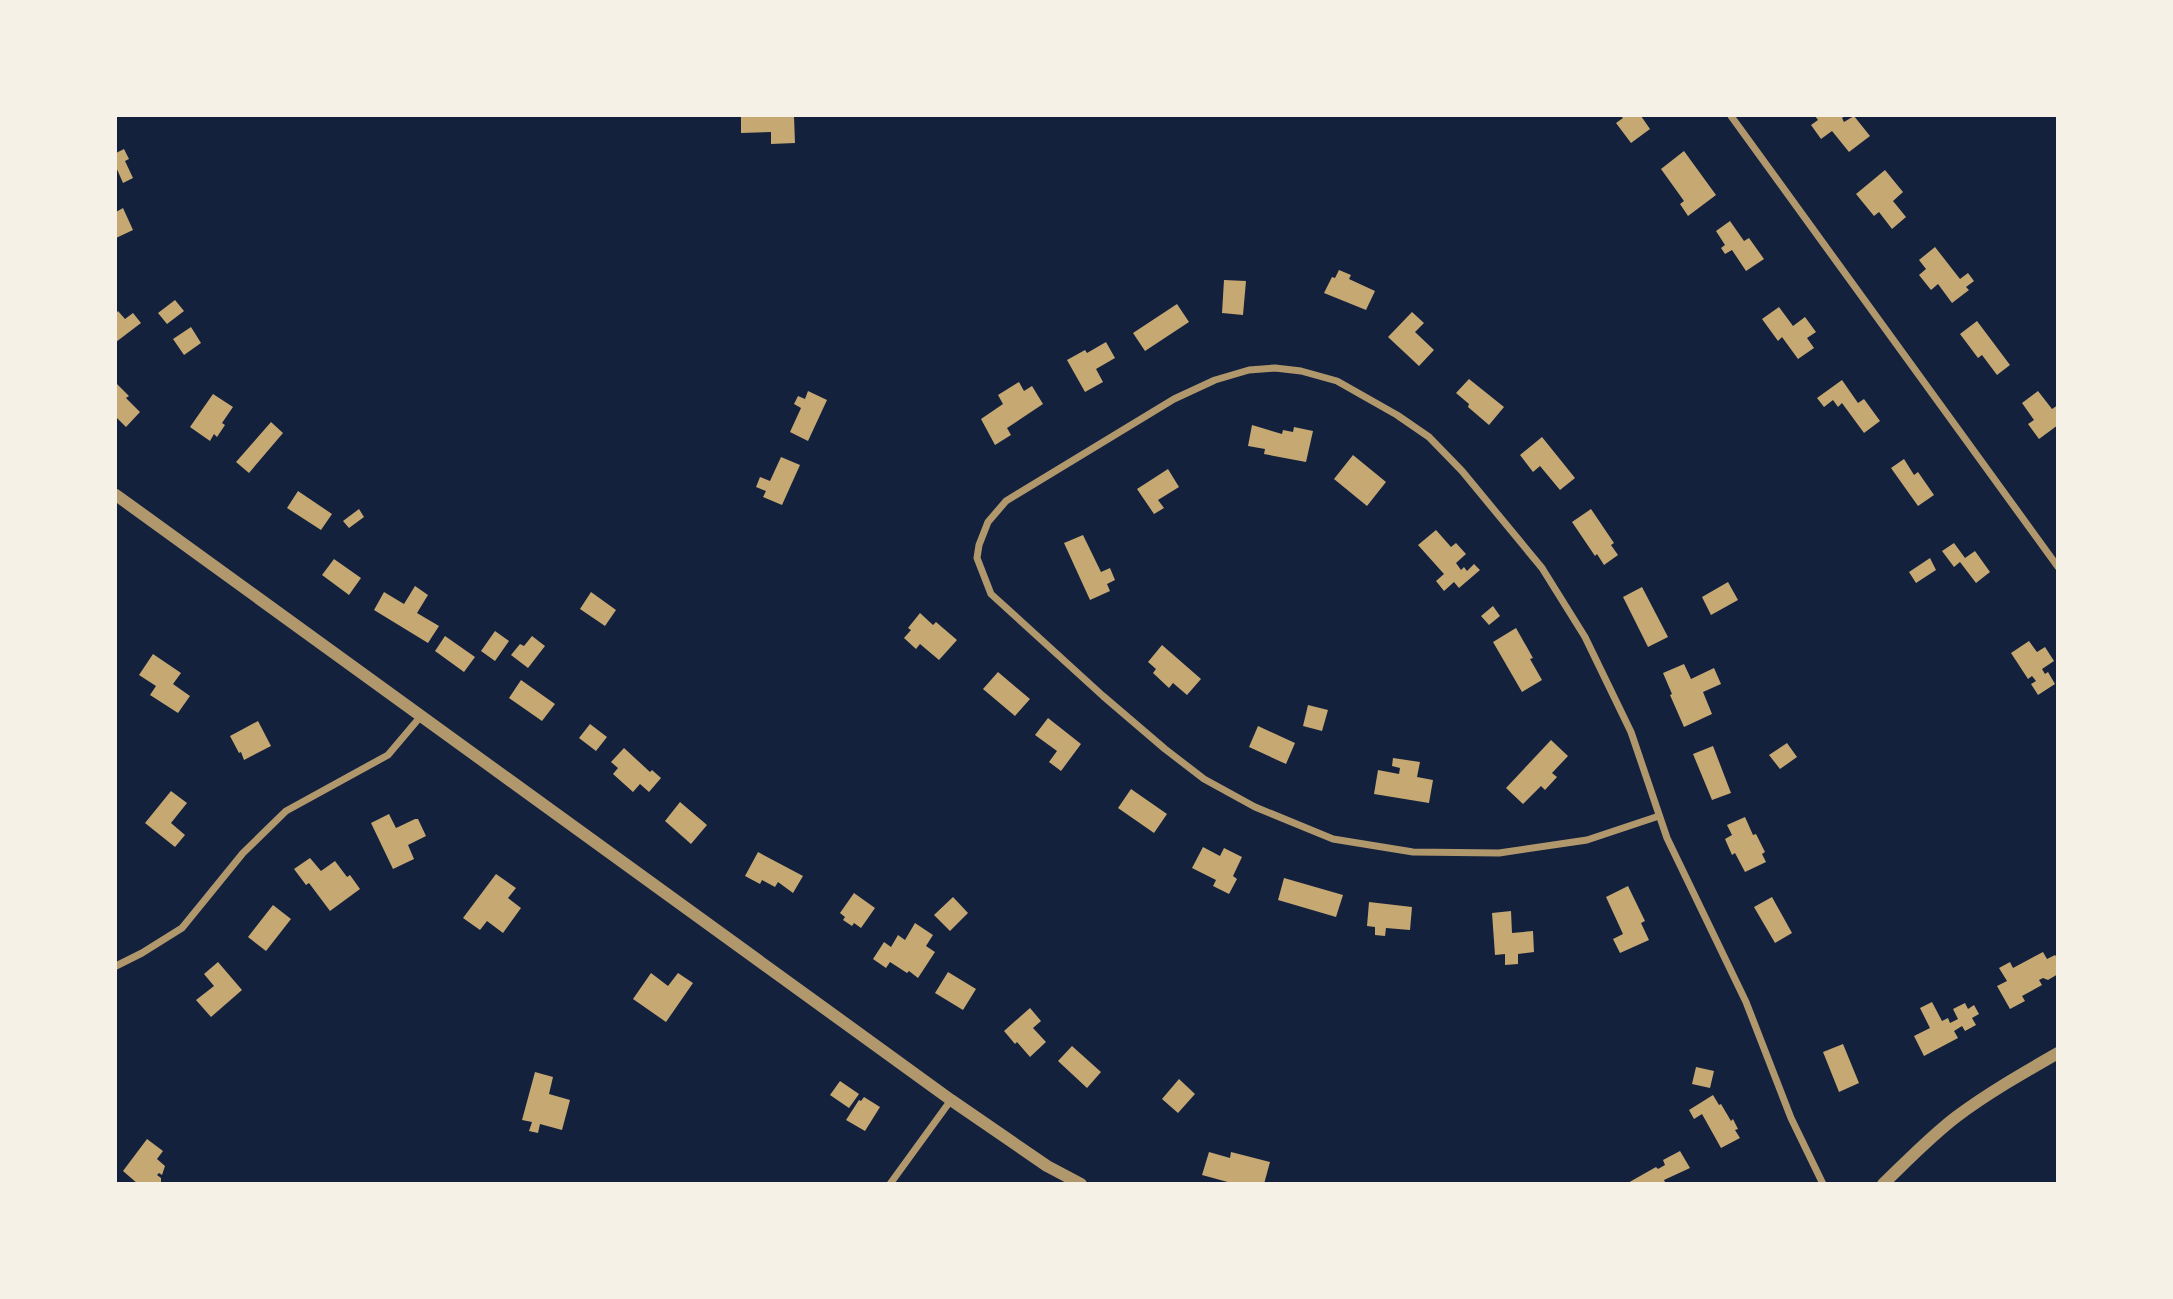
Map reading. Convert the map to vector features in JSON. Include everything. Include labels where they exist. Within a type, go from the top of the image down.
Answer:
[{"type":"street","points":[[1731,116],[2057,567]]},
{"type":"street","points":[[1659,816],[1587,840],[1499,853],[1413,852],[1333,839],[1255,807],[1204,779],[1165,749],[1102,696],[991,594],[977,558],[988,522],[1006,501],[1174,399],[1215,380],[1249,370],[1275,368],[1301,371],[1337,381],[1397,415],[1429,437],[1462,471],[1542,568],[1585,637],[1631,732],[1667,838],[1746,1002],[1791,1118],[1824,1184]]},
{"type":"street","points":[[116,495],[951,1100],[1047,1166],[1081,1184]]},
{"type":"street","points":[[116,966],[182,928],[243,853],[286,811],[388,755],[422,716]]},
{"type":"street","points":[[1884,1184],[1954,1118],[2057,1053]]},
{"type":"street","points":[[890,1184],[951,1100]]},
{"type":"building","points":[[741,116],[794,116],[795,143],[771,144],[771,132],[741,133]]},
{"type":"building","points":[[1621,116],[1641,116],[1650,129],[1631,143],[1616,123],[1623,118]]},
{"type":"building","points":[[1815,116],[1845,116],[1842,118],[1844,122],[1854,116],[1870,136],[1849,152],[1832,131],[1821,139],[1811,125],[1818,120]]},
{"type":"building","points":[[124,149],[129,159],[125,161],[133,178],[123,183],[116,167],[116,153]]},
{"type":"building","points":[[1684,151],[1716,195],[1688,216],[1680,204],[1684,201],[1661,169]]},
{"type":"building","points":[[1885,170],[1903,192],[1893,201],[1906,217],[1892,229],[1879,212],[1874,216],[1856,194]]},
{"type":"building","points":[[123,208],[133,230],[116,238],[116,212]]},
{"type":"building","points":[[1730,221],[1744,241],[1749,238],[1764,259],[1746,271],[1732,250],[1725,254],[1721,248],[1725,245],[1716,231]]},
{"type":"building","points":[[1935,247],[1960,279],[1968,273],[1974,281],[1966,287],[1969,290],[1952,303],[1938,284],[1931,290],[1919,275],[1926,269],[1919,260]]},
{"type":"building","points":[[1339,270],[1351,275],[1349,279],[1375,291],[1366,310],[1324,293]]},
{"type":"building","points":[[1224,280],[1246,281],[1243,315],[1222,313]]},
{"type":"building","points":[[175,300],[184,311],[167,324],[158,313]]},
{"type":"building","points":[[1177,304],[1189,322],[1145,351],[1133,333]]},
{"type":"building","points":[[1779,307],[1793,326],[1805,317],[1816,332],[1807,338],[1814,348],[1798,359],[1782,337],[1778,341],[1762,319]]},
{"type":"building","points":[[118,311],[125,319],[133,313],[141,323],[116,342],[116,314]]},
{"type":"building","points":[[1412,312],[1424,323],[1415,332],[1434,350],[1419,366],[1388,337]]},
{"type":"building","points":[[1977,321],[2010,365],[1997,375],[1982,355],[1978,358],[1960,334]]},
{"type":"building","points":[[191,327],[201,343],[184,355],[173,339]]},
{"type":"building","points":[[1106,342],[1115,358],[1096,369],[1103,382],[1085,392],[1067,360]]},
{"type":"building","points":[[1469,379],[1504,407],[1489,425],[1456,393]]},
{"type":"building","points":[[1842,380],[1858,403],[1864,399],[1880,421],[1864,433],[1842,403],[1838,407],[1833,400],[1824,407],[1817,398]]},
{"type":"building","points":[[1019,382],[1024,391],[1032,386],[1043,404],[1007,428],[1011,435],[995,445],[981,419],[1003,404],[998,395]]},
{"type":"building","points":[[116,383],[140,412],[126,427],[116,417]]},
{"type":"building","points":[[808,391],[827,400],[808,441],[790,432],[801,408],[794,404],[798,396],[805,399]]},
{"type":"building","points":[[2038,391],[2052,409],[2058,405],[2058,425],[2039,439],[2028,424],[2034,420],[2022,403]]},
{"type":"building","points":[[213,394],[233,407],[222,423],[225,425],[217,437],[214,434],[210,441],[190,427]]},
{"type":"building","points":[[271,422],[283,433],[249,473],[236,462]]},
{"type":"building","points":[[1252,425],[1282,434],[1283,430],[1293,432],[1294,427],[1313,431],[1306,462],[1264,454],[1265,449],[1248,446]]},
{"type":"building","points":[[1542,437],[1575,478],[1560,490],[1540,466],[1533,472],[1520,455]]},
{"type":"building","points":[[1353,455],[1386,482],[1367,506],[1334,479]]},
{"type":"building","points":[[781,457],[800,465],[782,505],[763,497],[766,491],[756,487],[760,477],[770,481]]},
{"type":"building","points":[[1904,459],[1914,475],[1918,472],[1934,495],[1918,506],[1891,468]]},
{"type":"building","points":[[1168,469],[1179,487],[1158,500],[1164,508],[1154,514],[1137,489]]},
{"type":"building","points":[[298,491],[332,514],[321,530],[287,508]]},
{"type":"building","points":[[359,509],[364,517],[349,528],[343,521]]},
{"type":"building","points":[[1591,509],[1614,543],[1611,545],[1618,555],[1604,565],[1572,522]]},
{"type":"building","points":[[1436,530],[1451,547],[1456,543],[1466,554],[1456,563],[1461,570],[1464,567],[1467,571],[1474,564],[1480,570],[1459,588],[1454,582],[1444,591],[1436,581],[1444,574],[1418,545]]},
{"type":"building","points":[[1083,535],[1101,572],[1110,568],[1115,580],[1107,584],[1110,591],[1090,600],[1064,543]]},
{"type":"building","points":[[1954,543],[1965,558],[1975,551],[1990,572],[1976,583],[1960,562],[1954,567],[1942,551]]},
{"type":"building","points":[[1930,558],[1936,570],[1916,583],[1909,572]]},
{"type":"building","points":[[334,559],[361,578],[349,595],[322,575]]},
{"type":"building","points":[[1728,582],[1738,600],[1711,615],[1702,597]]},
{"type":"building","points":[[415,586],[428,595],[417,613],[439,626],[428,643],[374,610],[384,592],[404,604]]},
{"type":"building","points":[[1642,587],[1668,637],[1648,647],[1623,597]]},
{"type":"building","points":[[591,592],[616,610],[605,626],[580,609]]},
{"type":"building","points":[[1493,606],[1500,616],[1489,625],[1481,616]]},
{"type":"building","points":[[920,613],[933,625],[936,622],[957,640],[939,660],[920,644],[916,649],[904,638]]},
{"type":"building","points":[[1516,628],[1542,680],[1522,692],[1493,642]]},
{"type":"building","points":[[495,631],[509,641],[495,661],[481,651]]},
{"type":"building","points":[[445,636],[475,657],[464,672],[435,651]]},
{"type":"building","points":[[532,636],[545,646],[528,668],[511,655],[520,644],[524,646]]},
{"type":"building","points":[[2029,641],[2037,652],[2045,647],[2054,661],[2042,669],[2045,674],[2048,672],[2055,684],[2038,695],[2031,684],[2036,681],[2032,676],[2028,679],[2011,653]]},
{"type":"building","points":[[1162,645],[1201,679],[1187,695],[1173,683],[1169,688],[1153,673],[1156,669],[1148,662]]},
{"type":"building","points":[[153,654],[181,673],[173,684],[190,696],[178,713],[150,695],[156,686],[139,675]]},
{"type":"building","points":[[1684,664],[1691,679],[1714,668],[1721,684],[1703,692],[1712,714],[1684,727],[1663,673]]},
{"type":"building","points":[[998,672],[1030,699],[1015,716],[983,689]]},
{"type":"building","points":[[521,680],[555,704],[542,721],[509,698]]},
{"type":"building","points":[[1308,705],[1328,710],[1322,731],[1303,726]]},
{"type":"building","points":[[1048,718],[1081,744],[1061,771],[1049,762],[1057,751],[1035,735]]},
{"type":"building","points":[[258,721],[271,746],[244,760],[230,736]]},
{"type":"building","points":[[590,724],[607,737],[596,751],[579,738]]},
{"type":"building","points":[[1258,726],[1295,743],[1286,764],[1249,747]]},
{"type":"building","points":[[1551,740],[1568,756],[1552,773],[1557,777],[1545,790],[1541,786],[1523,804],[1506,788]]},
{"type":"building","points":[[1787,743],[1797,757],[1780,769],[1769,755]]},
{"type":"building","points":[[1713,746],[1731,793],[1712,800],[1693,754]]},
{"type":"building","points":[[624,748],[650,772],[652,770],[661,778],[649,792],[640,784],[633,792],[613,774],[618,768],[611,762]]},
{"type":"building","points":[[1393,758],[1420,762],[1417,777],[1433,780],[1429,803],[1374,794],[1378,770],[1399,774],[1400,768],[1392,766]]},
{"type":"building","points":[[1131,789],[1167,814],[1154,833],[1118,808]]},
{"type":"building","points":[[171,791],[187,803],[171,823],[185,835],[175,847],[145,823]]},
{"type":"building","points":[[680,802],[707,825],[691,844],[665,821]]},
{"type":"building","points":[[389,814],[396,828],[418,819],[426,836],[408,845],[414,859],[393,869],[371,823]]},
{"type":"building","points":[[1745,817],[1765,852],[1762,854],[1766,862],[1745,872],[1735,853],[1732,855],[1725,839],[1732,835],[1727,825]]},
{"type":"building","points":[[1203,847],[1220,856],[1224,848],[1242,857],[1233,876],[1237,879],[1229,894],[1213,886],[1216,880],[1192,868]]},
{"type":"building","points":[[758,852],[803,876],[793,893],[778,882],[775,887],[762,880],[760,884],[745,876]]},
{"type":"building","points":[[310,858],[321,871],[335,861],[360,889],[330,911],[309,883],[306,885],[294,869]]},
{"type":"building","points":[[496,874],[516,888],[508,898],[521,908],[503,933],[487,921],[480,930],[463,918]]},
{"type":"building","points":[[1284,878],[1343,895],[1336,917],[1278,900]]},
{"type":"building","points":[[1628,886],[1645,921],[1641,923],[1649,940],[1620,953],[1613,939],[1623,934],[1606,897]]},
{"type":"building","points":[[854,893],[875,908],[861,928],[843,920],[845,917],[840,913]]},
{"type":"building","points":[[953,897],[968,913],[950,931],[934,915]]},
{"type":"building","points":[[1772,897],[1792,933],[1775,943],[1754,907]]},
{"type":"building","points":[[1369,902],[1412,907],[1410,930],[1386,928],[1385,936],[1375,935],[1375,927],[1367,926]]},
{"type":"building","points":[[273,905],[291,919],[266,951],[248,937]]},
{"type":"building","points":[[1511,911],[1512,933],[1533,931],[1534,952],[1518,954],[1518,964],[1505,965],[1505,954],[1495,955],[1492,913]]},
{"type":"building","points":[[915,923],[933,935],[926,946],[935,952],[918,978],[890,962],[886,968],[873,959],[884,942],[891,947],[898,935],[905,940]]},
{"type":"building","points":[[2043,952],[2047,959],[2055,955],[2058,959],[2058,974],[2048,980],[2039,980],[2042,985],[2022,996],[2025,1001],[2010,1009],[1997,986],[2007,981],[1999,968],[2010,962],[2013,968]]},
{"type":"building","points":[[218,962],[242,990],[211,1017],[196,1000],[214,986],[204,974]]},
{"type":"building","points":[[948,972],[976,989],[963,1010],[935,993]]},
{"type":"building","points":[[651,973],[668,986],[678,973],[693,983],[666,1022],[633,999]]},
{"type":"building","points":[[1932,1002],[1942,1021],[1948,1018],[1950,1023],[1958,1019],[1953,1009],[1965,1003],[1968,1009],[1974,1005],[1979,1014],[1972,1018],[1976,1025],[1965,1031],[1962,1026],[1954,1031],[1958,1038],[1924,1056],[1914,1036],[1930,1028],[1920,1008]]},
{"type":"building","points":[[1030,1008],[1041,1021],[1033,1028],[1046,1042],[1030,1057],[1004,1031]]},
{"type":"building","points":[[1843,1044],[1859,1083],[1839,1092],[1823,1052]]},
{"type":"building","points":[[1072,1046],[1101,1072],[1087,1088],[1058,1061]]},
{"type":"building","points":[[1696,1067],[1714,1071],[1710,1088],[1692,1084]]},
{"type":"building","points":[[535,1072],[553,1077],[549,1094],[570,1100],[562,1130],[540,1124],[538,1133],[529,1131],[532,1122],[522,1120]]},
{"type":"building","points":[[1179,1079],[1195,1094],[1178,1113],[1162,1099]]},
{"type":"building","points":[[840,1081],[859,1094],[849,1108],[830,1095]]},
{"type":"building","points":[[1713,1095],[1731,1121],[1733,1119],[1740,1138],[1721,1148],[1702,1114],[1694,1119],[1689,1110]]},
{"type":"building","points":[[864,1097],[880,1107],[865,1131],[846,1120]]},
{"type":"building","points":[[147,1139],[163,1151],[157,1159],[165,1166],[162,1175],[157,1175],[161,1178],[161,1184],[138,1184],[123,1171]]},
{"type":"building","points":[[1680,1151],[1690,1168],[1664,1180],[1666,1184],[1626,1184],[1656,1167],[1658,1169],[1665,1165],[1663,1160]]},
{"type":"building","points":[[1209,1152],[1230,1158],[1231,1152],[1270,1162],[1264,1184],[1235,1184],[1202,1175]]}]
